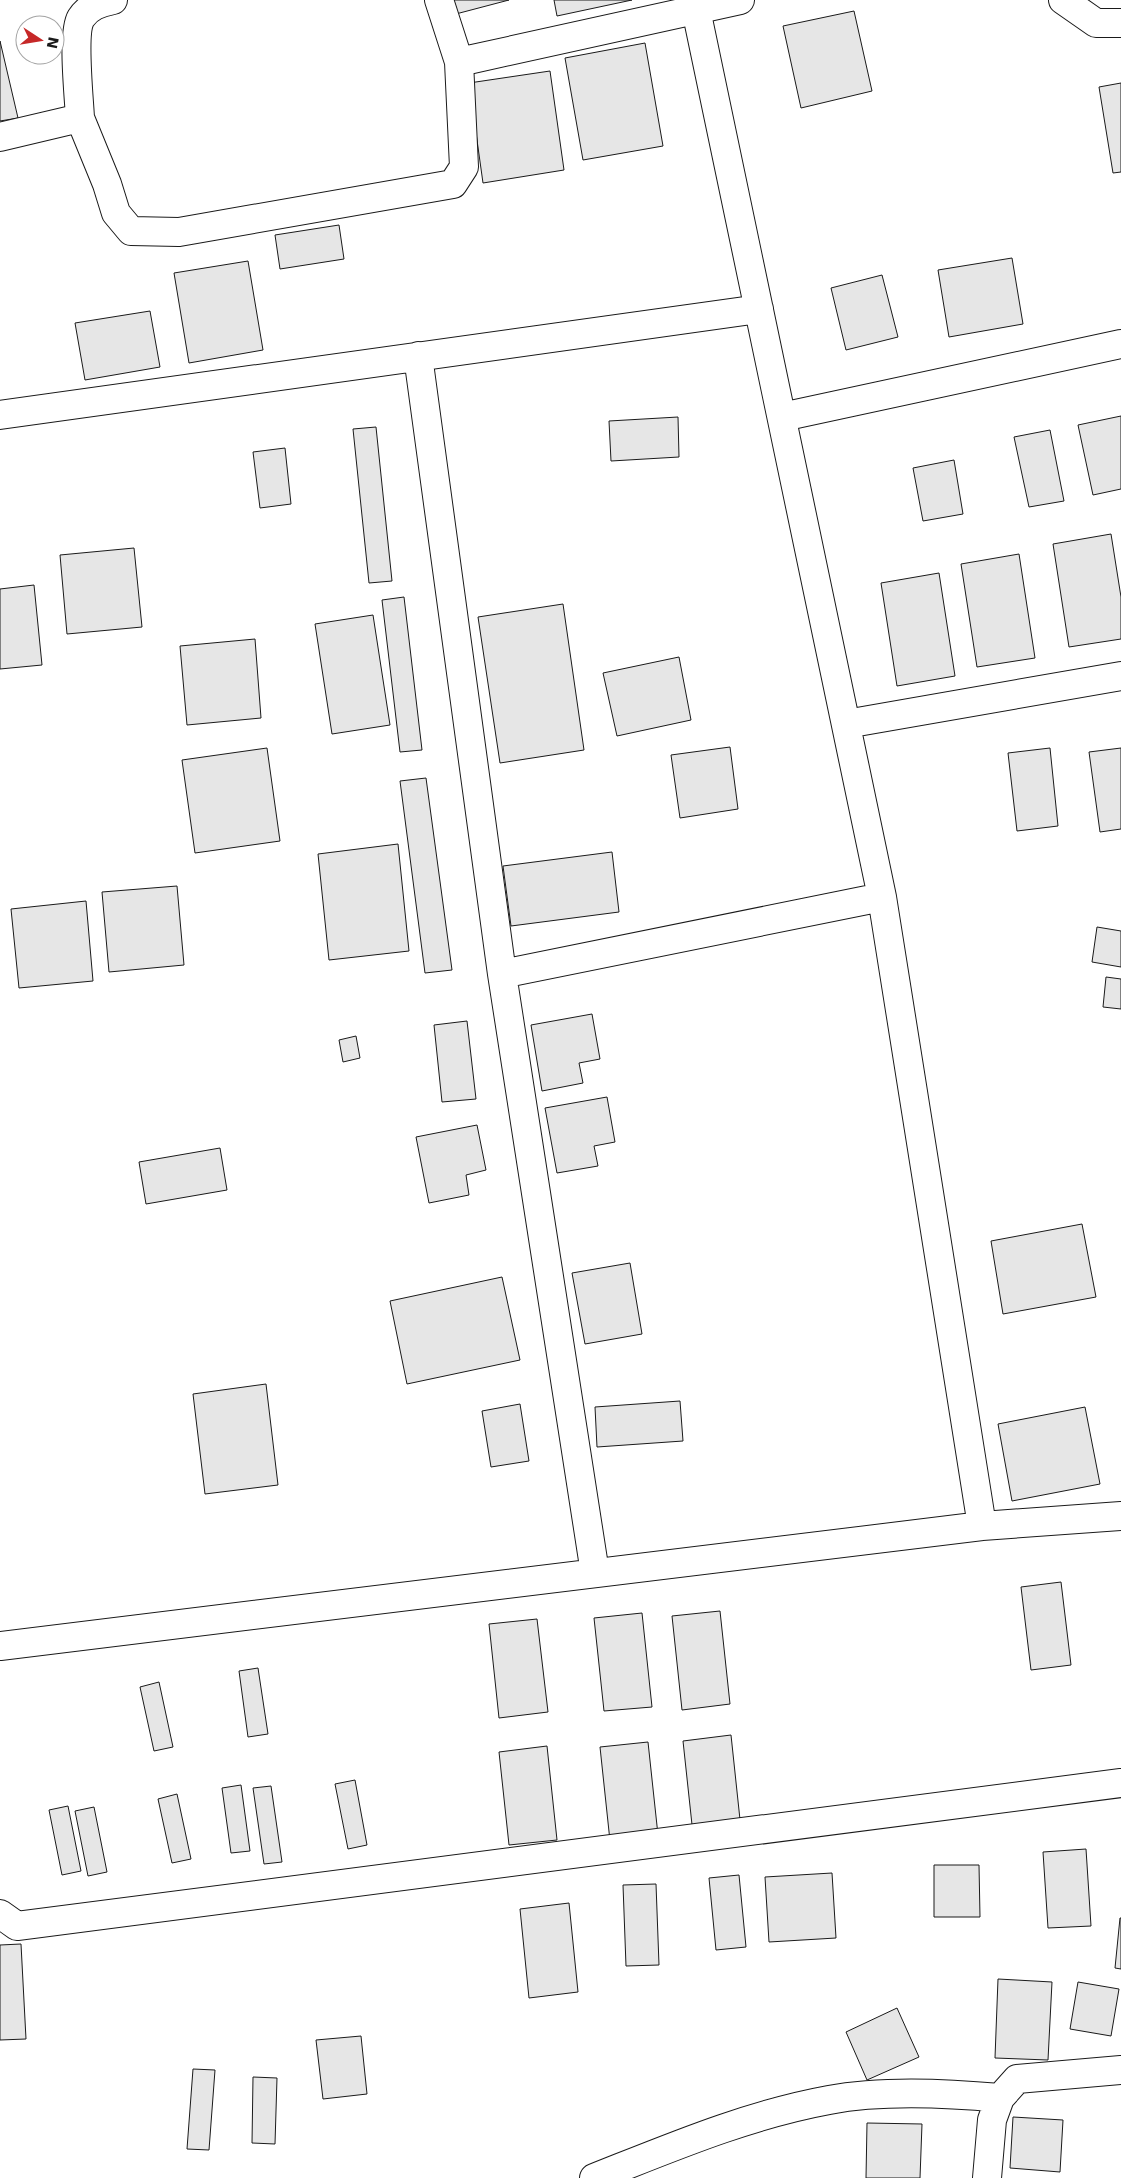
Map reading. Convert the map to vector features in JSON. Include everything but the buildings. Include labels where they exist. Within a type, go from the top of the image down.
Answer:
[{"type":"street","points":[[114,0],[95,4],[80,19],[77,43],[80,118],[116,214],[131,231],[179,232],[453,184],[464,167],[459,62],[439,0]]},
{"type":"street","points":[[459,62],[695,5],[740,0]]},
{"type":"street","points":[[1063,0],[1096,23],[1121,23]]},
{"type":"street","points":[[695,5],[882,897],[982,1526]]},
{"type":"street","points":[[0,137],[80,118]]},
{"type":"street","points":[[0,414],[759,309]]},
{"type":"street","points":[[782,418],[1121,344]]},
{"type":"street","points":[[418,356],[502,974],[595,1573]]},
{"type":"street","points":[[846,724],[1121,676]]},
{"type":"street","points":[[502,974],[882,897]]},
{"type":"street","points":[[0,1646],[982,1526],[1121,1516]]},
{"type":"street","points":[[0,1914],[17,1926],[1121,1783]]},
{"type":"street","points":[[987,2178],[992,2120],[1000,2098],[1017,2079],[1121,2070]]},
{"type":"street","points":[[594,2178],[671,2147],[744,2121],[829,2100],[868,2095],[910,2094],[964,2094],[1000,2098]]}]
